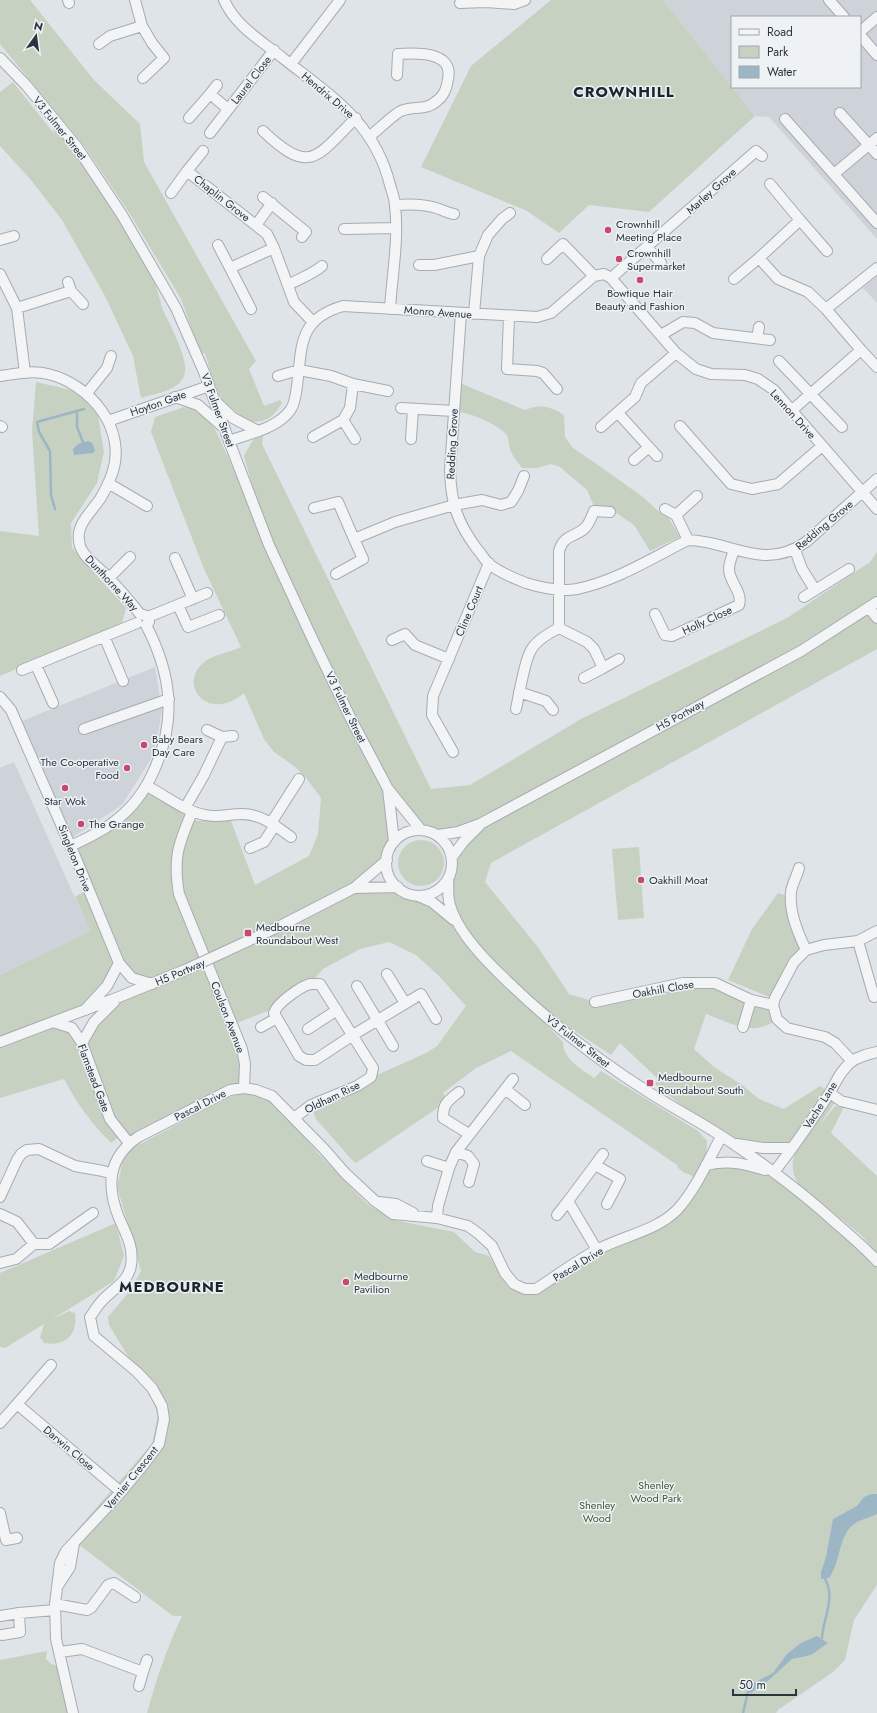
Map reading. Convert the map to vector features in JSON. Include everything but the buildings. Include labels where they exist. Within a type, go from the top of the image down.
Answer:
[{"type":"street","points":[[135,0],[142,26],[152,43],[164,58],[143,78]]},
{"type":"street","name":"Hendrix Drive","points":[[224,0],[243,27],[338,100],[356,118],[370,136],[387,172],[395,205],[396,228],[390,308]]},
{"type":"street","points":[[291,64],[340,0]]},
{"type":"street","points":[[460,3],[485,2],[514,4],[525,0]]},
{"type":"street","points":[[829,0],[843,16]]},
{"type":"street","points":[[861,31],[877,17]]},
{"type":"street","points":[[99,44],[110,36],[142,26]]},
{"type":"street","points":[[861,36],[877,55]]},
{"type":"street","name":"Laurel Close","points":[[210,133],[274,50]]},
{"type":"street","points":[[370,136],[401,111],[429,107],[439,100],[446,90],[450,72],[446,63],[438,57],[417,53],[398,54],[397,75]]},
{"type":"street","name":"V3 Fulmer Street","points":[[0,58],[9,66],[77,147],[122,215],[176,308],[204,372],[269,545],[314,644],[388,789],[422,830]]},
{"type":"street","points":[[189,118],[217,85]]},
{"type":"street","name":"Laurel Close","points":[[210,94],[228,109]]},
{"type":"street","points":[[840,113],[877,154]]},
{"type":"street","points":[[263,131],[291,154],[307,158],[322,153],[356,118]]},
{"type":"street","points":[[785,119],[877,223]]},
{"type":"street","points":[[834,174],[877,138]]},
{"type":"street","name":"Marley Grove","points":[[603,276],[647,247],[756,150]]},
{"type":"street","name":"Chaplin Grove","points":[[171,193],[203,152]]},
{"type":"street","name":"Chaplin Grove","points":[[187,172],[267,234],[274,248],[294,302],[313,322]]},
{"type":"street","points":[[770,184],[827,251]]},
{"type":"street","points":[[263,197],[306,232],[302,237]]},
{"type":"street","name":"Chaplin Grove","points":[[256,225],[272,203]]},
{"type":"street","points":[[395,205],[428,206],[440,209],[446,213],[454,214]]},
{"type":"street","points":[[474,314],[479,256],[488,235],[502,219],[510,214]]},
{"type":"street","points":[[734,279],[800,220]]},
{"type":"street","points":[[344,229],[396,228]]},
{"type":"street","points":[[0,240],[14,236]]},
{"type":"street","name":"Lennon Drive","points":[[547,259],[563,244],[603,276],[660,334],[676,353],[696,369],[710,374],[745,375],[758,379],[774,390],[877,509]]},
{"type":"street","points":[[218,245],[251,309]]},
{"type":"street","points":[[647,247],[661,263]]},
{"type":"street","points":[[230,268],[274,248]]},
{"type":"street","points":[[419,265],[434,265],[479,256]]},
{"type":"street","points":[[759,258],[778,279],[808,292],[877,367]]},
{"type":"street","points":[[288,285],[309,273],[317,271],[322,266]]},
{"type":"street","points":[[826,310],[877,268]]},
{"type":"street","points":[[0,274],[17,308],[25,373]]},
{"type":"street","name":"Monro Avenue","points":[[229,441],[279,422],[291,409],[296,394],[304,336],[313,322],[322,314],[343,306],[537,317],[551,314],[603,276]]},
{"type":"street","points":[[17,308],[70,286],[83,304]]},
{"type":"street","name":"Redding Grove","points":[[461,313],[450,470],[450,490],[464,532],[488,564],[512,578],[537,587],[558,590],[576,589],[602,582],[688,540],[704,542],[761,555],[782,555],[795,550],[806,542],[877,479]]},
{"type":"street","points":[[509,316],[502,369],[537,371],[543,374],[557,389]]},
{"type":"street","points":[[660,334],[683,322],[696,323],[713,333],[770,340]]},
{"type":"street","points":[[757,338],[758,327]]},
{"type":"street","points":[[791,411],[861,350]]},
{"type":"street","points":[[601,427],[635,397],[641,383],[676,353]]},
{"type":"street","points":[[87,393],[107,368],[111,356]]},
{"type":"street","points":[[779,362],[842,427]]},
{"type":"street","points":[[278,376],[299,370],[331,376],[353,384],[388,391]]},
{"type":"street","name":"Dunthorne Way","points":[[0,376],[25,373],[47,374],[70,381],[87,393],[102,410],[108,421],[114,440],[115,458],[113,473],[101,497],[82,523],[78,536],[82,551],[109,578],[143,620],[160,657],[169,699],[166,734],[162,752],[148,786],[112,824],[71,846]]},
{"type":"street","points":[[313,437],[343,420],[350,408],[353,384]]},
{"type":"street","name":"Hoyton Gate","points":[[108,421],[209,386]]},
{"type":"street","points":[[175,397],[198,405],[224,427]]},
{"type":"street","points":[[214,400],[233,418],[258,431]]},
{"type":"street","points":[[401,408],[454,411]]},
{"type":"street","points":[[412,439],[413,409]]},
{"type":"street","points":[[618,413],[656,456]]},
{"type":"street","points":[[343,420],[355,439]]},
{"type":"street","points":[[680,426],[731,484],[752,489],[778,484],[822,446]]},
{"type":"street","points":[[634,460],[649,447]]},
{"type":"street","points":[[354,539],[396,522],[454,505],[482,500],[501,505],[511,502],[518,491],[524,476]]},
{"type":"street","points":[[108,483],[147,506]]},
{"type":"street","points":[[676,515],[698,496]]},
{"type":"street","points":[[314,508],[338,502],[363,559],[336,574]]},
{"type":"street","points":[[665,509],[676,515],[688,540]]},
{"type":"street","points":[[559,628],[558,590],[560,546],[566,538],[585,528],[594,511],[610,512]]},
{"type":"street","name":"Holly Close","points":[[655,614],[665,635],[672,636],[739,605],[741,599],[730,575],[729,568],[734,550]]},
{"type":"street","points":[[795,550],[802,569],[816,590]]},
{"type":"street","points":[[109,578],[130,557]]},
{"type":"street","points":[[175,558],[193,599]]},
{"type":"street","name":"Cline Court","points":[[453,752],[432,715],[433,696],[488,564]]},
{"type":"street","points":[[804,597],[850,569]]},
{"type":"street","points":[[22,670],[207,593]]},
{"type":"street","points":[[178,605],[189,631],[219,615]]},
{"type":"street","points":[[873,605],[877,618]]},
{"type":"street","name":"H5 Portway","points":[[438,835],[458,832],[480,824],[801,650],[873,605]]},
{"type":"street","points":[[559,628],[587,642],[594,649],[603,668]]},
{"type":"street","points":[[516,710],[519,692],[530,651],[537,643],[559,628]]},
{"type":"street","points":[[392,640],[404,634],[415,645],[448,659]]},
{"type":"street","points":[[104,636],[123,681]]},
{"type":"street","points":[[584,678],[619,659]]},
{"type":"street","points":[[36,665],[53,703]]},
{"type":"street","points":[[519,692],[546,700],[553,710]]},
{"type":"street","name":"Singleton Drive","points":[[0,697],[11,710],[71,846],[119,963],[132,978],[152,984]]},
{"type":"street","points":[[84,730],[169,699]]},
{"type":"street","points":[[207,730],[222,738],[233,736]]},
{"type":"street","name":"Coulson Avenue","points":[[222,738],[188,810],[177,852],[176,873],[179,894],[242,1049],[245,1064],[244,1088]]},
{"type":"street","points":[[250,848],[264,842],[299,779]]},
{"type":"street","points":[[148,786],[188,810],[207,816],[242,814],[254,815],[273,824],[291,837]]},
{"type":"street","name":"V3 Fulmer Street","points":[[388,789],[394,842]]},
{"type":"street","name":"H5 Portway","points":[[452,857],[464,841],[480,824]]},
{"type":"street","points":[[422,830],[438,835],[444,841],[452,857],[452,867],[443,886],[435,891],[417,895],[407,893],[398,887],[391,879],[387,860],[389,850],[394,842],[402,835],[411,831],[422,830]]},
{"type":"street","name":"H5 Portway","points":[[0,1042],[152,984],[280,926],[354,888],[387,860]]},
{"type":"street","points":[[799,868],[791,892],[791,906],[796,928],[806,950]]},
{"type":"street","name":"V3 Fulmer Street","points":[[448,878],[449,904],[456,921]]},
{"type":"street","name":"H5 Portway","points":[[354,888],[398,887]]},
{"type":"street","name":"V3 Fulmer Street","points":[[417,895],[432,902],[456,921],[487,962],[571,1038],[648,1093],[733,1144]]},
{"type":"street","points":[[852,1061],[835,1044],[825,1038],[787,1028],[777,1019],[773,1005],[775,998],[794,962],[806,950],[824,945],[858,941],[877,931]]},
{"type":"street","points":[[858,941],[874,997]]},
{"type":"street","points":[[84,1011],[107,986],[119,963]]},
{"type":"street","points":[[387,974],[405,1003]]},
{"type":"street","name":"Oakhill Close","points":[[595,1002],[683,984],[715,983],[752,1000],[773,1005]]},
{"type":"street","name":"Oldham Rise","points":[[277,1018],[274,1013],[285,999],[309,984],[320,984],[354,1035],[373,1068],[371,1077],[357,1086],[311,1106],[294,1118]]},
{"type":"street","points":[[357,986],[393,1046]]},
{"type":"street","points":[[261,1027],[277,1018],[299,1056],[306,1060],[315,1060],[420,994],[436,1019]]},
{"type":"street","points":[[82,1043],[94,1022],[119,997]]},
{"type":"street","points":[[743,1027],[752,1000]]},
{"type":"street","points":[[308,1029],[337,1010]]},
{"type":"street","name":"Flamstead Gate","points":[[54,1022],[72,1028],[82,1043],[110,1119],[129,1143]]},
{"type":"street","name":"Vache Lane","points":[[774,1172],[830,1093],[834,1083],[842,1071],[852,1061],[869,1053],[877,1052]]},
{"type":"street","points":[[437,1218],[438,1206],[449,1168],[456,1152],[513,1079]]},
{"type":"street","name":"Pascal Drive","points":[[129,1143],[230,1090],[244,1088],[256,1090],[272,1096],[325,1150],[344,1173],[375,1201],[393,1214],[437,1218],[462,1224],[479,1234],[492,1246],[505,1273],[514,1284],[525,1289],[536,1289],[596,1250],[637,1234],[664,1220],[676,1210],[689,1193],[721,1137]]},
{"type":"street","points":[[505,1090],[525,1105]]},
{"type":"street","points":[[459,1092],[448,1101],[443,1109],[443,1118],[469,1134]]},
{"type":"street","points":[[830,1093],[841,1102],[877,1110]]},
{"type":"street","name":"Vernier Crescent","points":[[72,1713],[56,1639],[55,1607],[60,1563],[66,1551],[121,1492],[159,1444],[164,1419],[162,1406],[152,1388],[137,1372],[94,1336],[90,1317],[101,1302],[122,1284],[131,1267],[132,1250],[112,1196],[112,1174],[116,1159],[129,1143]]},
{"type":"street","points":[[733,1144],[763,1148],[792,1148]]},
{"type":"street","points":[[733,1144],[774,1172],[810,1200],[868,1251],[877,1261]]},
{"type":"street","points":[[0,1198],[17,1160],[21,1154],[27,1150],[38,1150],[75,1166],[112,1174]]},
{"type":"street","points":[[456,1152],[468,1156],[474,1164],[469,1182]]},
{"type":"street","points":[[557,1215],[603,1154]]},
{"type":"street","points":[[427,1161],[449,1168]]},
{"type":"street","points":[[706,1165],[722,1161],[739,1162],[774,1172]]},
{"type":"street","points":[[595,1165],[622,1175],[607,1204]]},
{"type":"street","points":[[568,1201],[596,1250]]},
{"type":"street","points":[[0,1263],[16,1260],[34,1244],[49,1244],[93,1213]]},
{"type":"street","points":[[0,1214],[17,1222],[34,1244]]},
{"type":"street","points":[[0,1423],[51,1365]]},
{"type":"street","name":"Darwin Close","points":[[17,1404],[121,1492]]},
{"type":"street","points":[[0,1513],[3,1540],[17,1538]]},
{"type":"street","points":[[0,1616],[55,1607],[87,1610],[91,1608],[108,1585],[114,1583],[134,1597]]},
{"type":"street","points":[[2,1635],[20,1632],[19,1613]]},
{"type":"street","points":[[60,1652],[82,1649],[143,1672]]},
{"type":"street","points":[[139,1686],[147,1660]]},
{"type":"shaded area","points":[[663,0],[877,0],[877,239],[769,117],[755,116],[733,88],[861,88],[861,16],[731,16],[731,86]]},
{"type":"shaded area","points":[[877,276],[877,303],[863,288]]},
{"type":"shaded area","points":[[155,667],[162,710],[157,739],[151,759],[122,805],[73,837],[22,721]]},
{"type":"shaded area","points":[[14,762],[90,931],[0,975],[0,768]]},
{"type":"green space","points":[[0,0],[30,0],[94,80],[140,124],[144,162],[256,361],[249,369],[264,406],[280,400],[282,403],[272,416],[264,420],[247,422],[221,399],[208,371],[210,370],[205,353],[201,354],[181,299],[130,214],[85,147],[0,44]]},
{"type":"green space","points":[[551,0],[663,0],[731,86],[731,88],[733,88],[755,116],[649,212],[589,205],[559,233],[527,211],[421,167],[471,66]]},
{"type":"green space","points":[[13,82],[55,135],[51,123],[81,161],[122,222],[134,243],[156,286],[163,310],[184,358],[185,372],[183,378],[174,387],[161,393],[141,398],[133,356],[105,296],[62,220],[31,180],[0,146],[0,92]]},
{"type":"green space","points":[[36,382],[80,392],[98,415],[104,452],[97,483],[71,523],[72,548],[126,608],[122,623],[0,676],[0,531],[39,536],[32,431]]},
{"type":"green space","points":[[457,382],[525,410],[535,407],[545,407],[564,415],[565,437],[573,448],[643,497],[658,511],[668,517],[680,537],[650,551],[634,525],[606,506],[594,506],[587,490],[560,467],[551,464],[537,468],[522,468],[512,454],[507,436],[502,430],[497,426],[470,414],[458,412]]},
{"type":"green space","points":[[183,404],[198,410],[214,427],[268,542],[244,456],[258,431],[264,428],[262,444],[431,789],[470,785],[581,719],[787,618],[870,562],[877,552],[877,602],[869,608],[877,618],[877,649],[491,863],[485,882],[537,946],[569,994],[595,1002],[715,983],[773,1005],[777,1019],[760,1028],[733,1025],[706,1014],[694,1049],[714,1067],[742,1085],[759,1099],[784,1109],[820,1086],[830,1093],[792,1148],[762,1148],[720,1130],[692,1113],[655,1084],[658,1079],[620,1043],[611,1055],[576,1032],[545,1015],[547,1025],[563,1042],[566,1054],[578,1067],[594,1078],[601,1071],[698,1131],[707,1141],[706,1164],[774,1172],[877,1261],[877,1585],[854,1620],[845,1660],[833,1672],[778,1710],[776,1713],[147,1713],[162,1664],[182,1616],[173,1616],[70,1538],[152,1444],[158,1416],[151,1394],[109,1325],[108,1317],[129,1292],[141,1271],[117,1186],[125,1152],[227,1098],[248,1092],[265,1098],[279,1107],[318,1153],[367,1204],[398,1221],[454,1232],[475,1252],[489,1256],[509,1288],[514,1284],[537,1289],[597,1250],[664,1220],[695,1182],[704,1184],[687,1173],[686,1174],[678,1168],[677,1165],[511,1051],[476,1068],[443,1093],[448,1101],[356,1163],[352,1160],[316,1119],[311,1105],[426,1053],[437,1046],[466,1006],[439,976],[416,955],[389,942],[360,949],[323,969],[309,985],[275,1010],[270,1010],[232,1025],[242,1049],[244,1088],[129,1143],[121,1135],[111,1143],[85,1113],[64,1079],[0,1098],[0,975],[90,931],[75,897],[88,889],[71,846],[99,832],[147,786],[161,793],[197,821],[230,818],[255,885],[309,856],[318,834],[321,798],[307,779],[294,766],[274,752],[264,739],[244,693],[230,702],[218,704],[207,702],[199,696],[195,688],[194,679],[198,669],[207,660],[241,647],[204,569],[151,432],[155,417],[184,407],[188,411]],"holes":[[[389,790],[421,830],[438,835],[479,825],[452,857],[452,867],[448,878],[455,921],[417,895],[407,893],[398,887],[355,887],[387,860],[389,850],[394,842]],[[119,964],[132,978],[151,984],[119,997],[82,1043],[72,1028],[54,1022],[84,1011]]]},
{"type":"green space","points":[[421,840],[434,844],[440,850],[444,863],[440,876],[434,882],[421,886],[408,882],[402,876],[398,863],[402,850],[408,844]]},
{"type":"green space","points":[[639,847],[644,918],[618,920],[612,849]]},
{"type":"green space","points":[[778,893],[787,896],[801,947],[772,998],[728,980],[752,929]]},
{"type":"green space","points":[[834,1097],[837,1099],[819,1126],[835,1106],[844,1107],[831,1133],[877,1176],[877,1253],[861,1235],[799,1185],[795,1177],[793,1162],[795,1153]]},
{"type":"green space","points":[[116,1223],[124,1256],[114,1281],[51,1320],[69,1311],[75,1313],[74,1328],[68,1338],[58,1343],[44,1343],[40,1337],[44,1324],[5,1348],[0,1347],[0,1273]]},
{"type":"green space","points":[[47,1651],[46,1659],[49,1663],[53,1665],[62,1665],[73,1713],[0,1713],[0,1660]]},
{"type":"water","points":[[89,441],[92,443],[95,450],[93,453],[74,455],[73,449],[78,444]]},
{"type":"water","points":[[871,1494],[877,1494],[877,1514],[857,1522],[849,1529],[842,1542],[833,1572],[829,1578],[821,1579],[821,1572],[826,1557],[833,1519],[857,1506],[864,1497]]},
{"type":"water","points":[[817,1636],[828,1643],[811,1655],[792,1659],[769,1680],[751,1693],[748,1692],[752,1684],[773,1673],[787,1654],[801,1643]]},
{"type":"waterway","points":[[55,509],[51,495],[50,451],[39,432],[37,422],[84,409]]},
{"type":"waterway","points":[[77,411],[77,427],[83,442]]},
{"type":"waterway","points":[[822,1638],[829,1601],[828,1586],[825,1579]]},
{"type":"waterway","points":[[743,1713],[748,1692]]},
{"type":"place","name":"Crownhill Meeting Place","points":[[608,230]]},
{"type":"place","name":"Crownhill Supermarket","points":[[619,259]]},
{"type":"place","name":"Bowtique Hair Beauty and Fashion","points":[[640,280]]},
{"type":"place","name":"Baby Bears Day Care","points":[[144,745]]},
{"type":"place","name":"The Co-operative Food","points":[[127,768]]},
{"type":"place","name":"Star Wok","points":[[65,788]]},
{"type":"place","name":"The Grange","points":[[81,824]]},
{"type":"place","name":"Oakhill Moat","points":[[641,880]]},
{"type":"place","name":"Medbourne Roundabout West","points":[[248,933]]},
{"type":"place","name":"Medbourne Roundabout South","points":[[650,1083]]},
{"type":"place","name":"Medbourne Pavilion","points":[[346,1282]]},
{"type":"district","name":"CROWNHILL","points":[[624,92]]},
{"type":"district","name":"MEDBOURNE","points":[[172,1287]]},
{"type":"park label","name":"Shenley Wood Park","points":[[656,1491]]},
{"type":"park label","name":"Shenley Wood","points":[[597,1511]]}]
